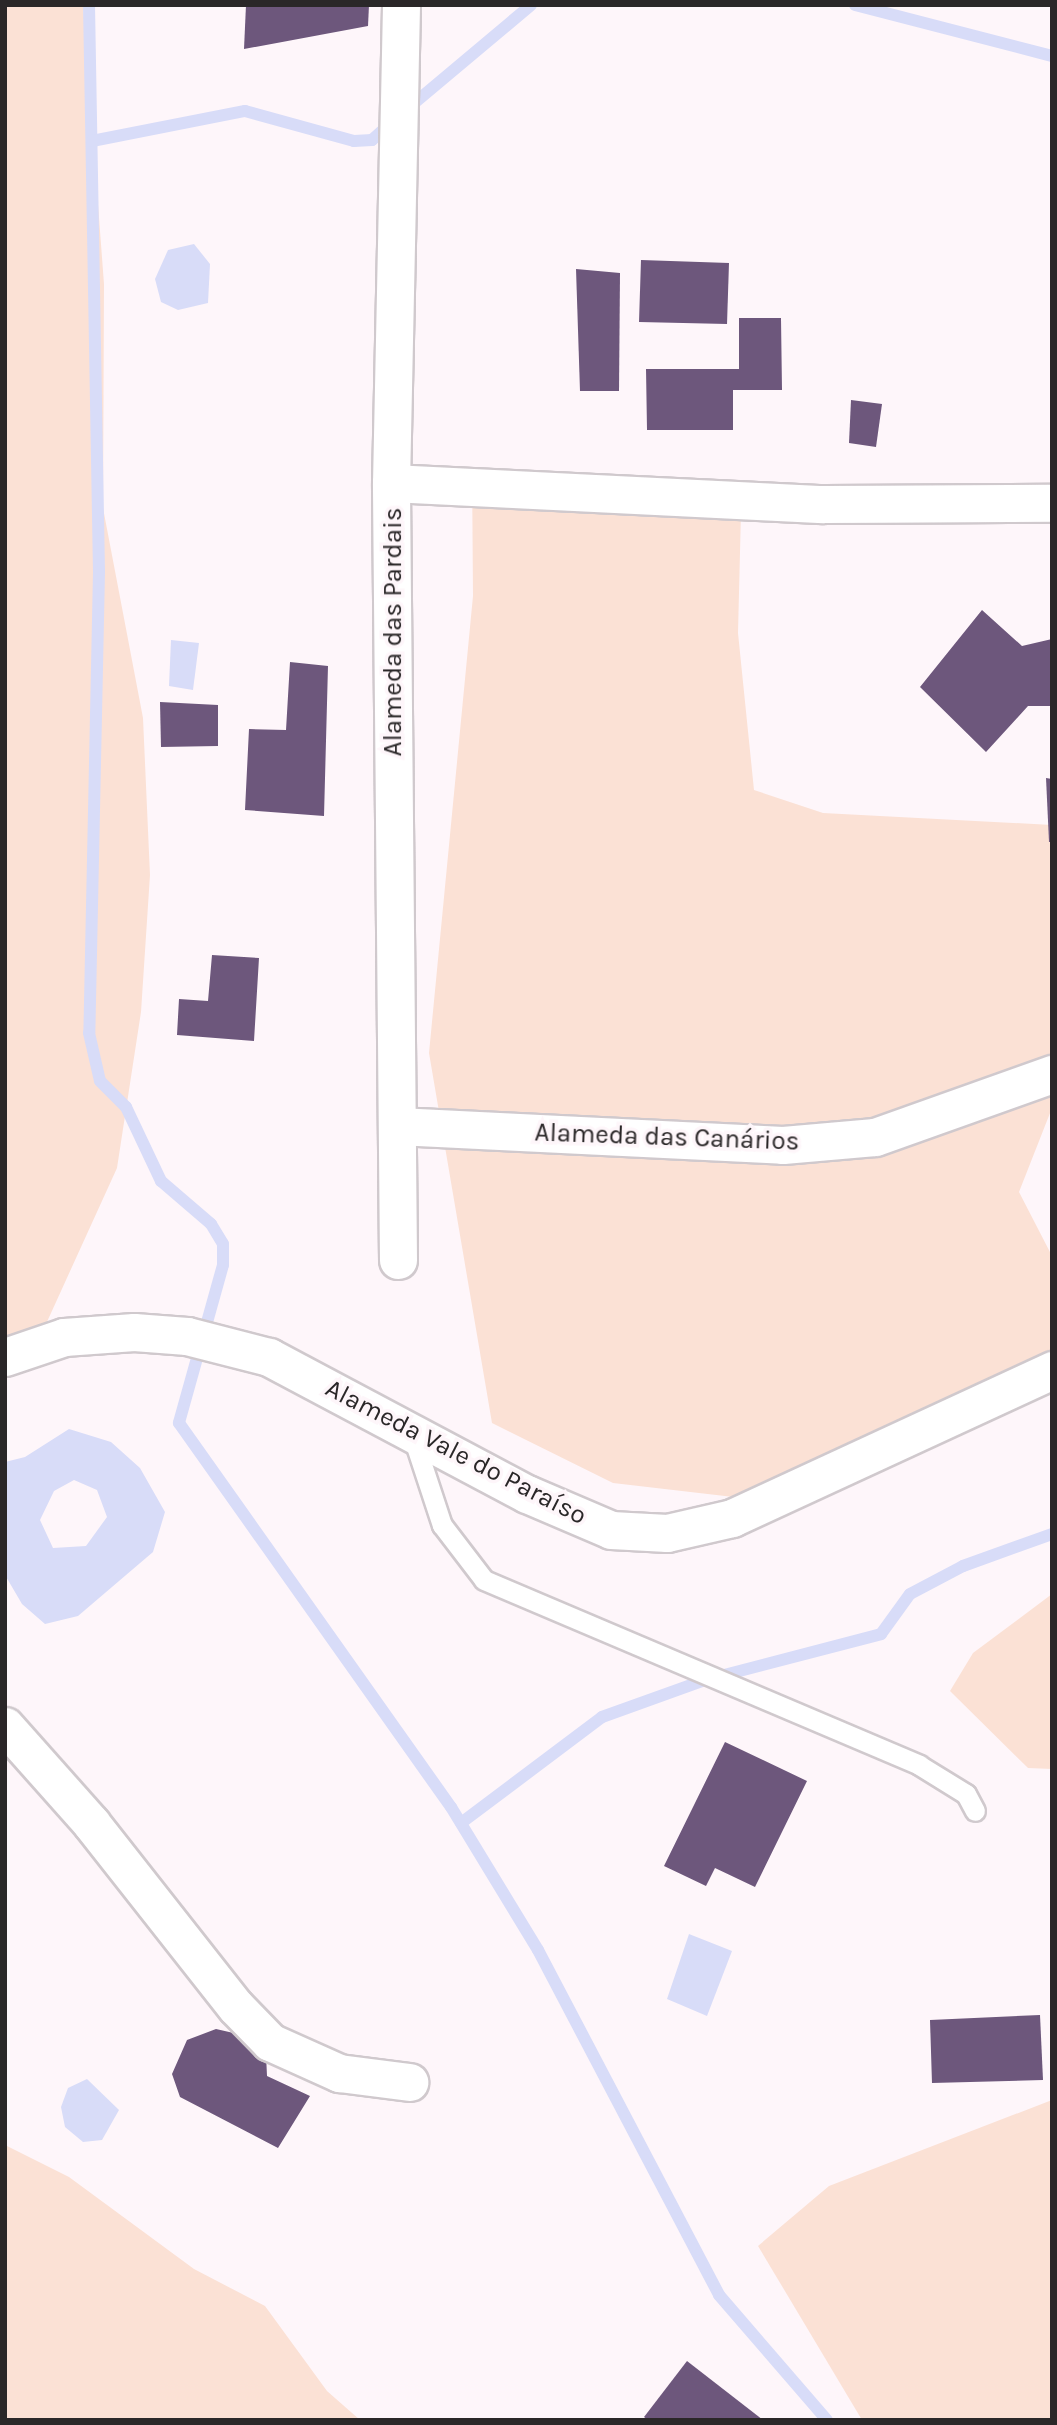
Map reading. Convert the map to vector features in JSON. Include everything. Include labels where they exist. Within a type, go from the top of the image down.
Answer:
[{"type":"street","name":"Alameda das Pardais","points":[[398,1260],[391,482],[401,5]]},
{"type":"street","points":[[391,482],[823,504],[1052,503]]},
{"type":"street","name":"Alameda das Canários","points":[[397,1126],[783,1145],[875,1137],[1052,1074]]},
{"type":"street","name":"Alameda Vale do Paraíso","points":[[5,1357],[64,1336],[187,1336],[269,1357],[410,1428],[527,1494],[611,1530],[667,1533],[732,1518],[1052,1370]]},
{"type":"street","points":[[5,1726],[90,1823],[236,2007],[270,2042],[339,2073],[409,2082]]},
{"type":"lane","points":[[410,1428],[442,1525],[484,1580],[919,1765],[966,1794],[975,1811]]},
{"type":"shaded area","points":[[5,5],[83,5],[104,284],[103,508],[143,718],[150,875],[141,1012],[117,1168],[41,1335],[5,1352]]},
{"type":"shaded area","points":[[472,467],[579,500],[741,512],[738,633],[754,790],[823,813],[1052,825],[1052,1108],[1019,1192],[1052,1256],[1052,1381],[742,1498],[613,1483],[492,1423],[429,1053],[473,596]]},
{"type":"shaded area","points":[[1052,1594],[1052,1769],[1028,1768],[950,1691],[973,1653]]},
{"type":"shaded area","points":[[1052,2100],[1052,2420],[862,2420],[758,2246],[829,2186]]},
{"type":"shaded area","points":[[5,2145],[69,2177],[194,2269],[265,2306],[327,2391],[360,2420],[5,2420]]},
{"type":"water","points":[[194,244],[210,264],[208,303],[178,310],[161,302],[155,279],[168,250]]},
{"type":"water","points":[[171,640],[199,643],[193,690],[169,686]]},
{"type":"water","points":[[69,1429],[111,1442],[140,1468],[165,1512],[153,1552],[78,1616],[45,1624],[22,1604],[5,1575],[5,1462],[25,1457]],"holes":[[[74,1480],[97,1490],[107,1517],[86,1546],[53,1548],[40,1520],[54,1491]]]},
{"type":"water","points":[[689,1934],[732,1951],[707,2016],[667,1999]]},
{"type":"water","points":[[87,2079],[119,2110],[102,2140],[83,2142],[65,2127],[61,2107],[68,2088]]},
{"type":"building","points":[[246,5],[369,5],[368,26],[244,49]]},
{"type":"building","points":[[641,260],[729,263],[727,324],[639,322]]},
{"type":"building","points":[[576,269],[620,273],[619,391],[580,391]]},
{"type":"building","points":[[739,318],[781,318],[782,390],[733,390],[733,430],[647,430],[646,369],[739,369]]},
{"type":"building","points":[[851,400],[882,404],[876,447],[849,443]]},
{"type":"building","points":[[982,610],[1022,646],[1052,639],[1052,706],[1028,706],[986,752],[920,687]]},
{"type":"building","points":[[290,662],[328,666],[324,816],[245,810],[249,729],[286,730]]},
{"type":"building","points":[[160,702],[218,705],[218,746],[161,747]]},
{"type":"building","points":[[1046,778],[1052,779],[1052,842],[1049,842]]},
{"type":"building","points":[[212,955],[259,958],[254,1041],[177,1035],[179,999],[208,1001]]},
{"type":"building","points":[[725,1742],[807,1781],[755,1887],[715,1868],[706,1886],[664,1866]]},
{"type":"building","points":[[1040,2015],[1043,2080],[932,2083],[930,2020]]},
{"type":"building","points":[[216,2029],[251,2037],[266,2054],[267,2076],[310,2096],[278,2148],[180,2097],[172,2074],[187,2040]]},
{"type":"building","points":[[687,2361],[763,2420],[648,2420],[644,2417]]},
{"type":"waterway","points":[[89,5],[99,572],[89,1033],[100,1081],[126,1107],[161,1181],[211,1224],[223,1244],[223,1265],[179,1423],[451,1807],[538,1950],[719,2295],[827,2420]]},
{"type":"waterway","points":[[406,110],[531,5]]},
{"type":"waterway","points":[[855,5],[1052,56]]},
{"type":"waterway","points":[[92,141],[245,111],[354,141],[372,140],[392,122]]},
{"type":"waterway","points":[[461,1823],[602,1717],[705,1680],[881,1634],[910,1594],[963,1566],[1052,1534]]}]
